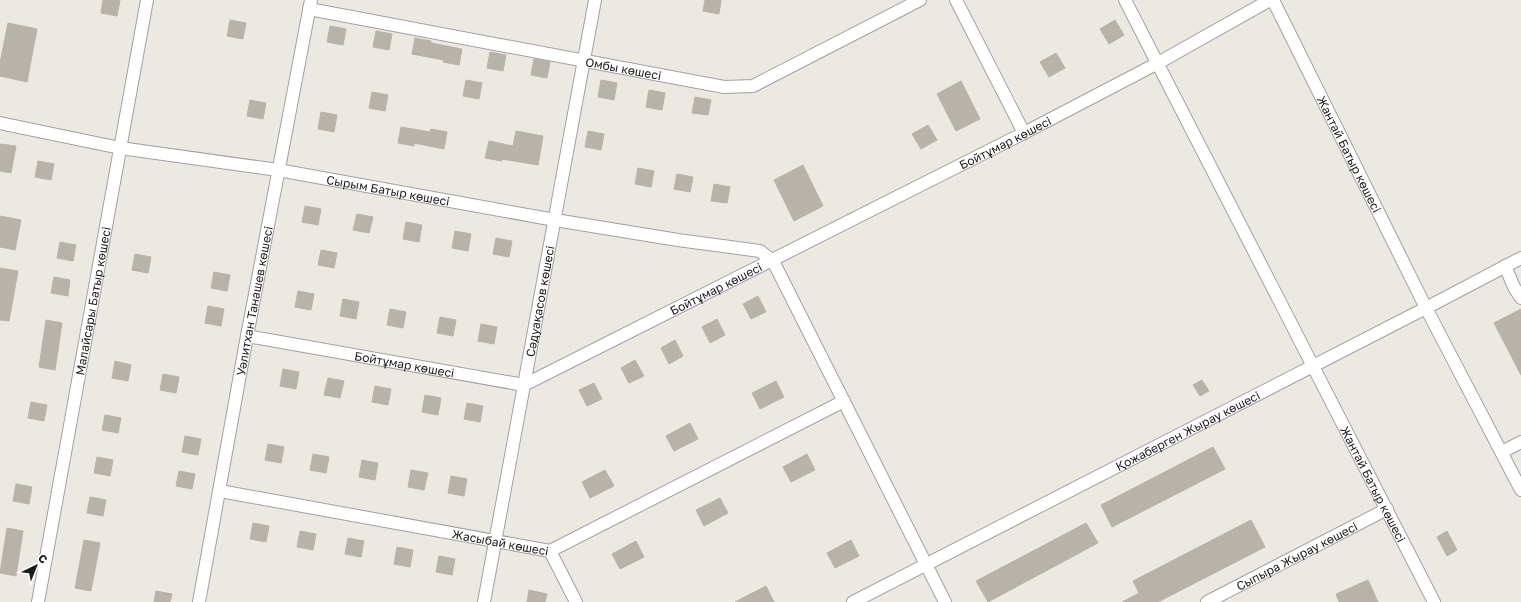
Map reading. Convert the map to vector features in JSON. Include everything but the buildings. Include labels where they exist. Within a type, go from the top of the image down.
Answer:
[{"type":"street","name":"Малайсары Батыр көшесі","points":[[38,602],[147,0]]},
{"type":"street","name":"Сәдуақасов көшесі","points":[[484,602],[494,541],[595,0]]},
{"type":"street","name":"Омбы көшесі","points":[[310,5],[584,61],[724,87],[753,86],[920,0]]},
{"type":"street","points":[[956,0],[1024,133]]},
{"type":"street","name":"Жантай Батыр көшесі","points":[[1125,0],[1434,602]]},
{"type":"street","name":"Бойтұмар көшесі","points":[[247,336],[524,385],[773,261],[1024,133],[1158,63],[1270,0]]},
{"type":"street","name":"Жантай Батыр көшесі","points":[[1273,0],[1426,308],[1502,452]]},
{"type":"street","name":"Уәлитхан Танашев көшесі","points":[[200,602],[247,336],[310,5]]},
{"type":"street","name":"Сырым Батыр көшесі","points":[[0,123],[120,148],[278,170],[555,220],[678,240],[760,251],[773,261]]},
{"type":"street","name":"Қожаберген Жырау көшесі","points":[[853,602],[1521,258]]},
{"type":"street","points":[[773,261],[945,602]]},
{"type":"street","points":[[1504,266],[1521,298]]},
{"type":"street","name":"Жасыбай көшесі","points":[[220,491],[550,551],[844,401]]},
{"type":"street","points":[[1521,442],[1502,452],[1521,490]]},
{"type":"street","name":"Сыпыра Жырау көшесі","points":[[1207,602],[1387,510]]},
{"type":"street","points":[[550,551],[576,602]]}]
